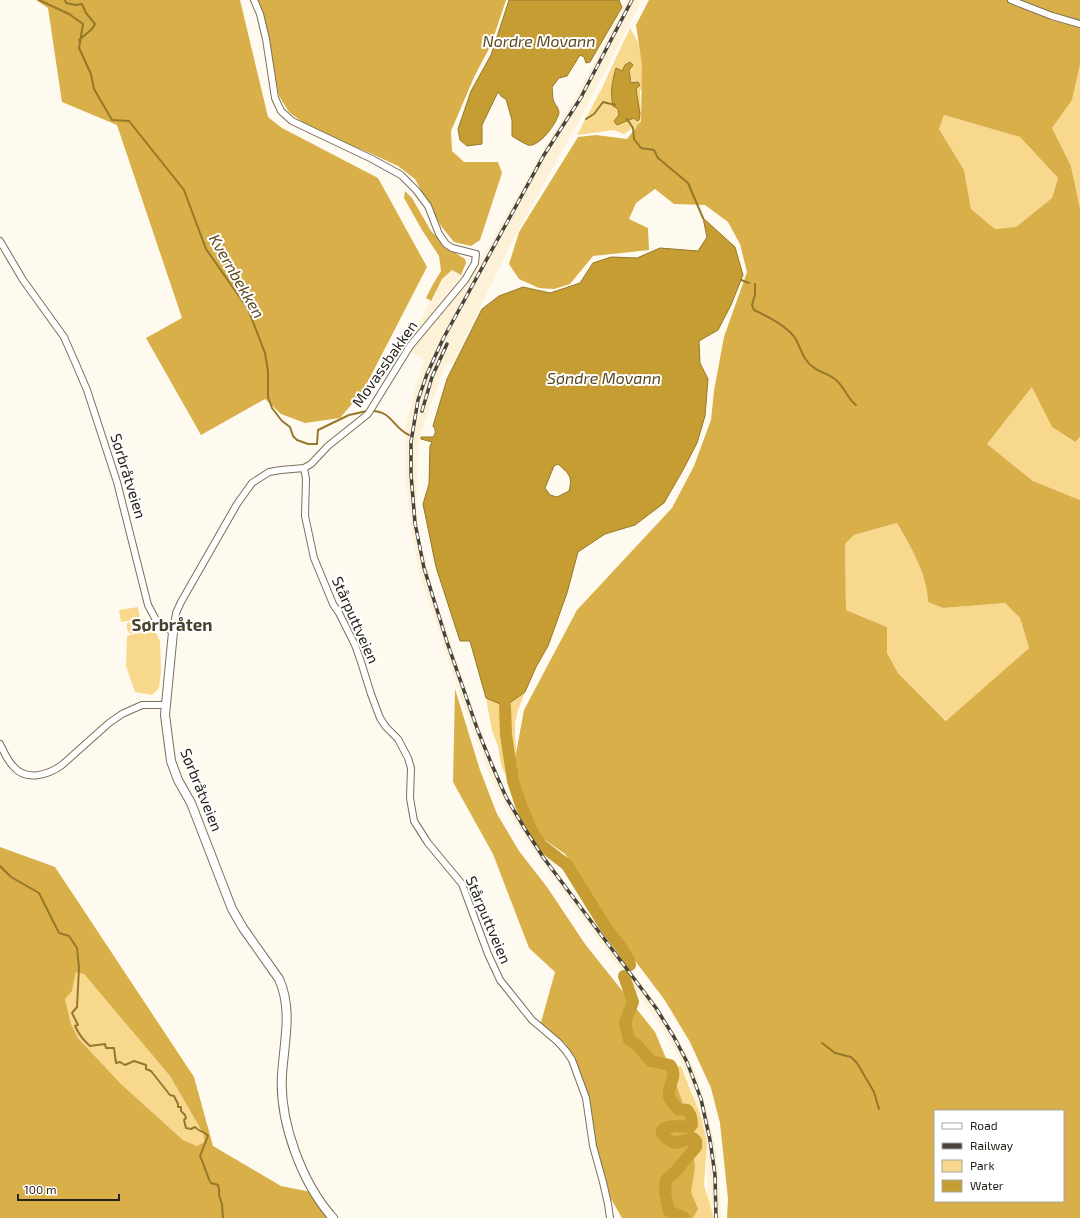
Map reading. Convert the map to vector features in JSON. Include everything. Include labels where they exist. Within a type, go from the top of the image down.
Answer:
[{"type":"street","name":"Movassbakken","points":[[254,0],[260,14],[266,39],[275,98],[281,111],[292,121],[372,159],[401,175],[416,190],[428,206],[439,234],[446,244],[452,248],[476,254],[475,263],[465,280],[408,349],[369,412],[328,446],[311,464],[304,468]]},
{"type":"street","points":[[1011,0],[1052,16],[1080,24]]},
{"type":"street","name":"Sørbråtveien","points":[[0,241],[23,280],[64,338],[72,354],[86,390],[117,482],[148,605],[156,620],[173,632],[172,652],[165,704],[168,745],[171,761],[176,774],[191,802],[232,909],[243,928],[279,979],[282,987],[287,1018],[282,1085],[283,1109],[286,1125],[293,1147],[311,1188],[321,1204],[333,1218]]},
{"type":"street","points":[[173,632],[176,613],[181,602],[237,504],[252,483],[269,472],[304,468]]},
{"type":"street","name":"Stårputtveien","points":[[304,468],[306,479],[305,516],[314,558],[333,604],[355,645],[380,718],[398,740],[408,758],[410,768],[410,798],[414,821],[419,831],[438,856],[462,884],[488,954],[500,980],[532,1020],[558,1042],[572,1060],[586,1098],[593,1146],[603,1182],[610,1218]]},
{"type":"street","points":[[0,744],[7,759],[18,771],[30,775],[44,774],[56,770],[109,723],[122,714],[142,706],[165,704]]},
{"type":"shaded area","points":[[36,0],[240,0],[268,117],[282,128],[378,178],[427,267],[363,391],[340,418],[305,423],[281,414],[265,399],[201,435],[146,338],[182,318],[117,125],[62,102],[48,8]]},
{"type":"shaded area","points":[[257,0],[506,0],[491,45],[475,75],[451,131],[452,151],[464,162],[498,162],[502,173],[480,240],[471,246],[454,242],[441,226],[415,179],[398,166],[323,134],[305,124],[289,112],[279,96]]},
{"type":"shaded area","points":[[626,0],[642,0],[578,123],[517,232],[454,361],[445,365],[421,432],[418,452],[416,512],[419,534],[434,594],[485,743],[498,775],[513,805],[538,844],[654,1001],[687,1054],[696,1073],[715,1144],[719,1173],[721,1218],[709,1218],[706,1146],[693,1091],[679,1057],[667,1035],[646,1005],[532,848],[507,809],[491,778],[460,696],[419,572],[412,535],[405,475],[406,426],[417,381],[424,360],[405,348],[442,279],[452,270],[470,279],[533,167],[582,86]]},
{"type":"shaded area","points":[[649,0],[1080,0],[1080,65],[1072,100],[1052,128],[1071,166],[1080,208],[1080,437],[1075,442],[1052,427],[1032,387],[987,444],[1033,481],[1080,500],[1080,1218],[727,1218],[728,1199],[720,1123],[711,1088],[690,1042],[664,999],[617,937],[565,854],[542,838],[523,807],[515,759],[524,710],[577,610],[672,508],[694,466],[711,420],[714,391],[724,337],[747,272],[740,244],[728,222],[705,205],[674,204],[655,189],[636,203],[629,219],[648,228],[649,250],[593,256],[570,284],[554,289],[539,288],[519,279],[509,264],[519,232],[578,137],[596,135],[627,139],[641,121],[642,65],[636,25]],"holes":[[[944,115],[1020,137],[1058,178],[1052,198],[1016,227],[995,229],[971,209],[964,170],[939,129]],[[897,523],[913,551],[925,581],[928,602],[943,608],[1005,603],[1020,618],[1029,648],[946,721],[898,673],[887,653],[887,627],[846,610],[845,544],[854,535]]]},
{"type":"shaded area","points":[[405,191],[412,198],[431,231],[445,246],[465,259],[466,263],[461,275],[452,270],[442,279],[431,301],[426,298],[441,271],[439,256],[404,198]]},
{"type":"shaded area","points":[[455,689],[480,770],[497,814],[519,851],[547,887],[585,944],[655,1032],[673,1075],[688,1119],[695,1167],[691,1192],[698,1209],[693,1218],[622,1218],[611,1199],[595,1149],[588,1098],[574,1057],[565,1043],[540,1026],[555,972],[529,948],[493,854],[453,782]]},
{"type":"shaded area","points":[[0,847],[55,867],[194,1077],[213,1146],[281,1186],[316,1193],[339,1218],[0,1218]],"holes":[[[76,972],[84,974],[170,1076],[204,1135],[204,1142],[197,1146],[183,1140],[121,1084],[78,1038],[71,1024],[65,999],[72,991]]]},
{"type":"green space","points":[[630,28],[638,42],[647,83],[640,91],[641,117],[639,127],[633,128],[624,134],[614,130],[577,135],[601,90]],"holes":[[[630,62],[629,70],[639,112],[634,118],[617,125],[619,115],[618,109],[613,105],[611,95]]]},
{"type":"green space","points":[[1080,65],[1080,208],[1071,166],[1052,128],[1072,100]]},
{"type":"green space","points":[[944,115],[1020,137],[1058,178],[1052,198],[1016,227],[995,229],[971,209],[964,170],[939,129]]},
{"type":"green space","points":[[1033,386],[1052,427],[1074,442],[1080,437],[1080,500],[1033,481],[987,444]]},
{"type":"green space","points":[[897,523],[913,551],[925,581],[928,602],[943,608],[1005,603],[1020,618],[1029,648],[947,721],[898,673],[887,653],[887,627],[846,610],[845,544],[854,535]]},
{"type":"green space","points":[[138,607],[140,619],[121,622],[119,610]]},
{"type":"green space","points":[[144,619],[147,626],[146,630],[130,634],[127,629],[127,623]]},
{"type":"green space","points":[[154,629],[160,641],[161,671],[159,688],[152,695],[135,692],[126,666],[127,636]]},
{"type":"green space","points":[[525,692],[515,723],[521,805],[501,765],[498,746],[492,731],[486,698],[505,706]]},
{"type":"green space","points":[[76,971],[84,974],[170,1076],[204,1135],[204,1142],[197,1146],[183,1140],[121,1084],[78,1038],[71,1025],[65,998],[72,991]]},
{"type":"green space","points":[[681,1066],[700,1114],[707,1142],[704,1185],[714,1218],[664,1218],[660,1070]]},
{"type":"water","name":"Nordre Movann","points":[[509,0],[619,0],[622,7],[590,62],[586,63],[584,57],[580,55],[567,76],[559,78],[552,87],[553,100],[559,113],[555,123],[542,139],[537,143],[528,145],[512,136],[512,120],[506,99],[498,92],[482,125],[482,144],[467,146],[460,140],[458,129],[471,91],[491,55]]},
{"type":"water","points":[[630,62],[633,65],[629,70],[631,83],[638,82],[640,85],[636,89],[640,114],[639,120],[637,121],[634,118],[617,125],[614,121],[619,115],[618,109],[613,106],[613,78],[616,68],[622,71],[625,65]]},
{"type":"water","name":"Søndre Movann","points":[[703,218],[735,247],[743,275],[731,305],[718,330],[699,341],[700,363],[708,379],[705,416],[697,443],[664,503],[635,525],[605,534],[578,552],[567,593],[548,646],[536,667],[525,692],[505,706],[486,698],[470,641],[460,641],[436,567],[423,504],[429,484],[430,446],[432,442],[421,439],[421,437],[433,437],[435,434],[433,426],[447,379],[482,309],[499,296],[523,287],[550,293],[580,283],[593,263],[611,257],[637,258],[660,248],[698,251],[707,237]],"holes":[[[558,464],[567,473],[571,482],[569,491],[557,497],[550,495],[545,488],[554,466]]]},
{"type":"waterway","name":"Kvernbekken","points":[[39,0],[69,14],[83,24],[79,48],[91,74],[94,89],[112,120],[129,121],[184,190],[206,249],[248,309],[265,353],[268,371],[268,397],[272,408],[282,421],[290,427],[293,436],[297,440],[308,444],[317,444],[318,430],[349,415],[367,411]]},
{"type":"waterway","points":[[65,0],[66,3],[76,5],[82,4],[86,13],[95,24],[92,29],[79,40]]},
{"type":"waterway","points":[[586,119],[594,114],[603,102],[615,105]]},
{"type":"waterway","points":[[627,119],[633,128],[634,139],[641,148],[654,150],[658,158],[688,183],[703,218]]},
{"type":"waterway","points":[[741,280],[749,283]]},
{"type":"waterway","points":[[755,284],[755,295],[752,305],[754,310],[771,318],[787,329],[795,338],[804,357],[810,364],[816,369],[835,379],[856,405]]},
{"type":"waterway","name":"Kvernbekken","points":[[372,411],[384,414],[409,435]]},
{"type":"waterway","points":[[505,706],[506,735],[513,781],[533,833],[541,845],[567,865],[606,928],[629,960],[630,965]]},
{"type":"waterway","points":[[0,866],[11,877],[39,893],[59,933],[69,936],[77,948],[79,968],[77,1007],[72,1013],[78,1025],[75,1026],[81,1037],[90,1046],[105,1044],[106,1048],[114,1048],[116,1063],[120,1062],[125,1065],[134,1061],[146,1065],[146,1069],[151,1071],[170,1095],[174,1096],[178,1107],[181,1107],[181,1111],[186,1118],[184,1120],[186,1128],[191,1129],[195,1127],[208,1136],[200,1156],[210,1182],[218,1185],[223,1218]]},
{"type":"waterway","points":[[624,976],[633,1002],[625,1022],[629,1040],[637,1045],[651,1061],[670,1065],[673,1077],[669,1096],[671,1101],[678,1109]]},
{"type":"waterway","points":[[822,1043],[835,1053],[851,1057],[857,1063],[874,1092],[879,1109]]},
{"type":"waterway","points":[[678,1109],[687,1110],[691,1117],[692,1125],[690,1127],[679,1126],[664,1128],[662,1130],[662,1134],[667,1139],[675,1143],[693,1138],[696,1141],[696,1147],[675,1172],[666,1180],[665,1193],[669,1211],[684,1218]]},
{"type":"railway","points":[[579,101],[632,0]]},
{"type":"railway","points":[[582,96],[544,155],[443,339],[427,374],[418,400],[411,442],[411,474],[415,523],[424,568],[447,642],[478,731],[506,797],[543,857],[656,1008],[687,1062],[701,1099],[710,1140],[715,1175],[716,1218]]},
{"type":"railway","points":[[422,411],[432,377],[447,344]]},
{"type":"district","name":"Sørbråten","points":[[172,625]]}]
